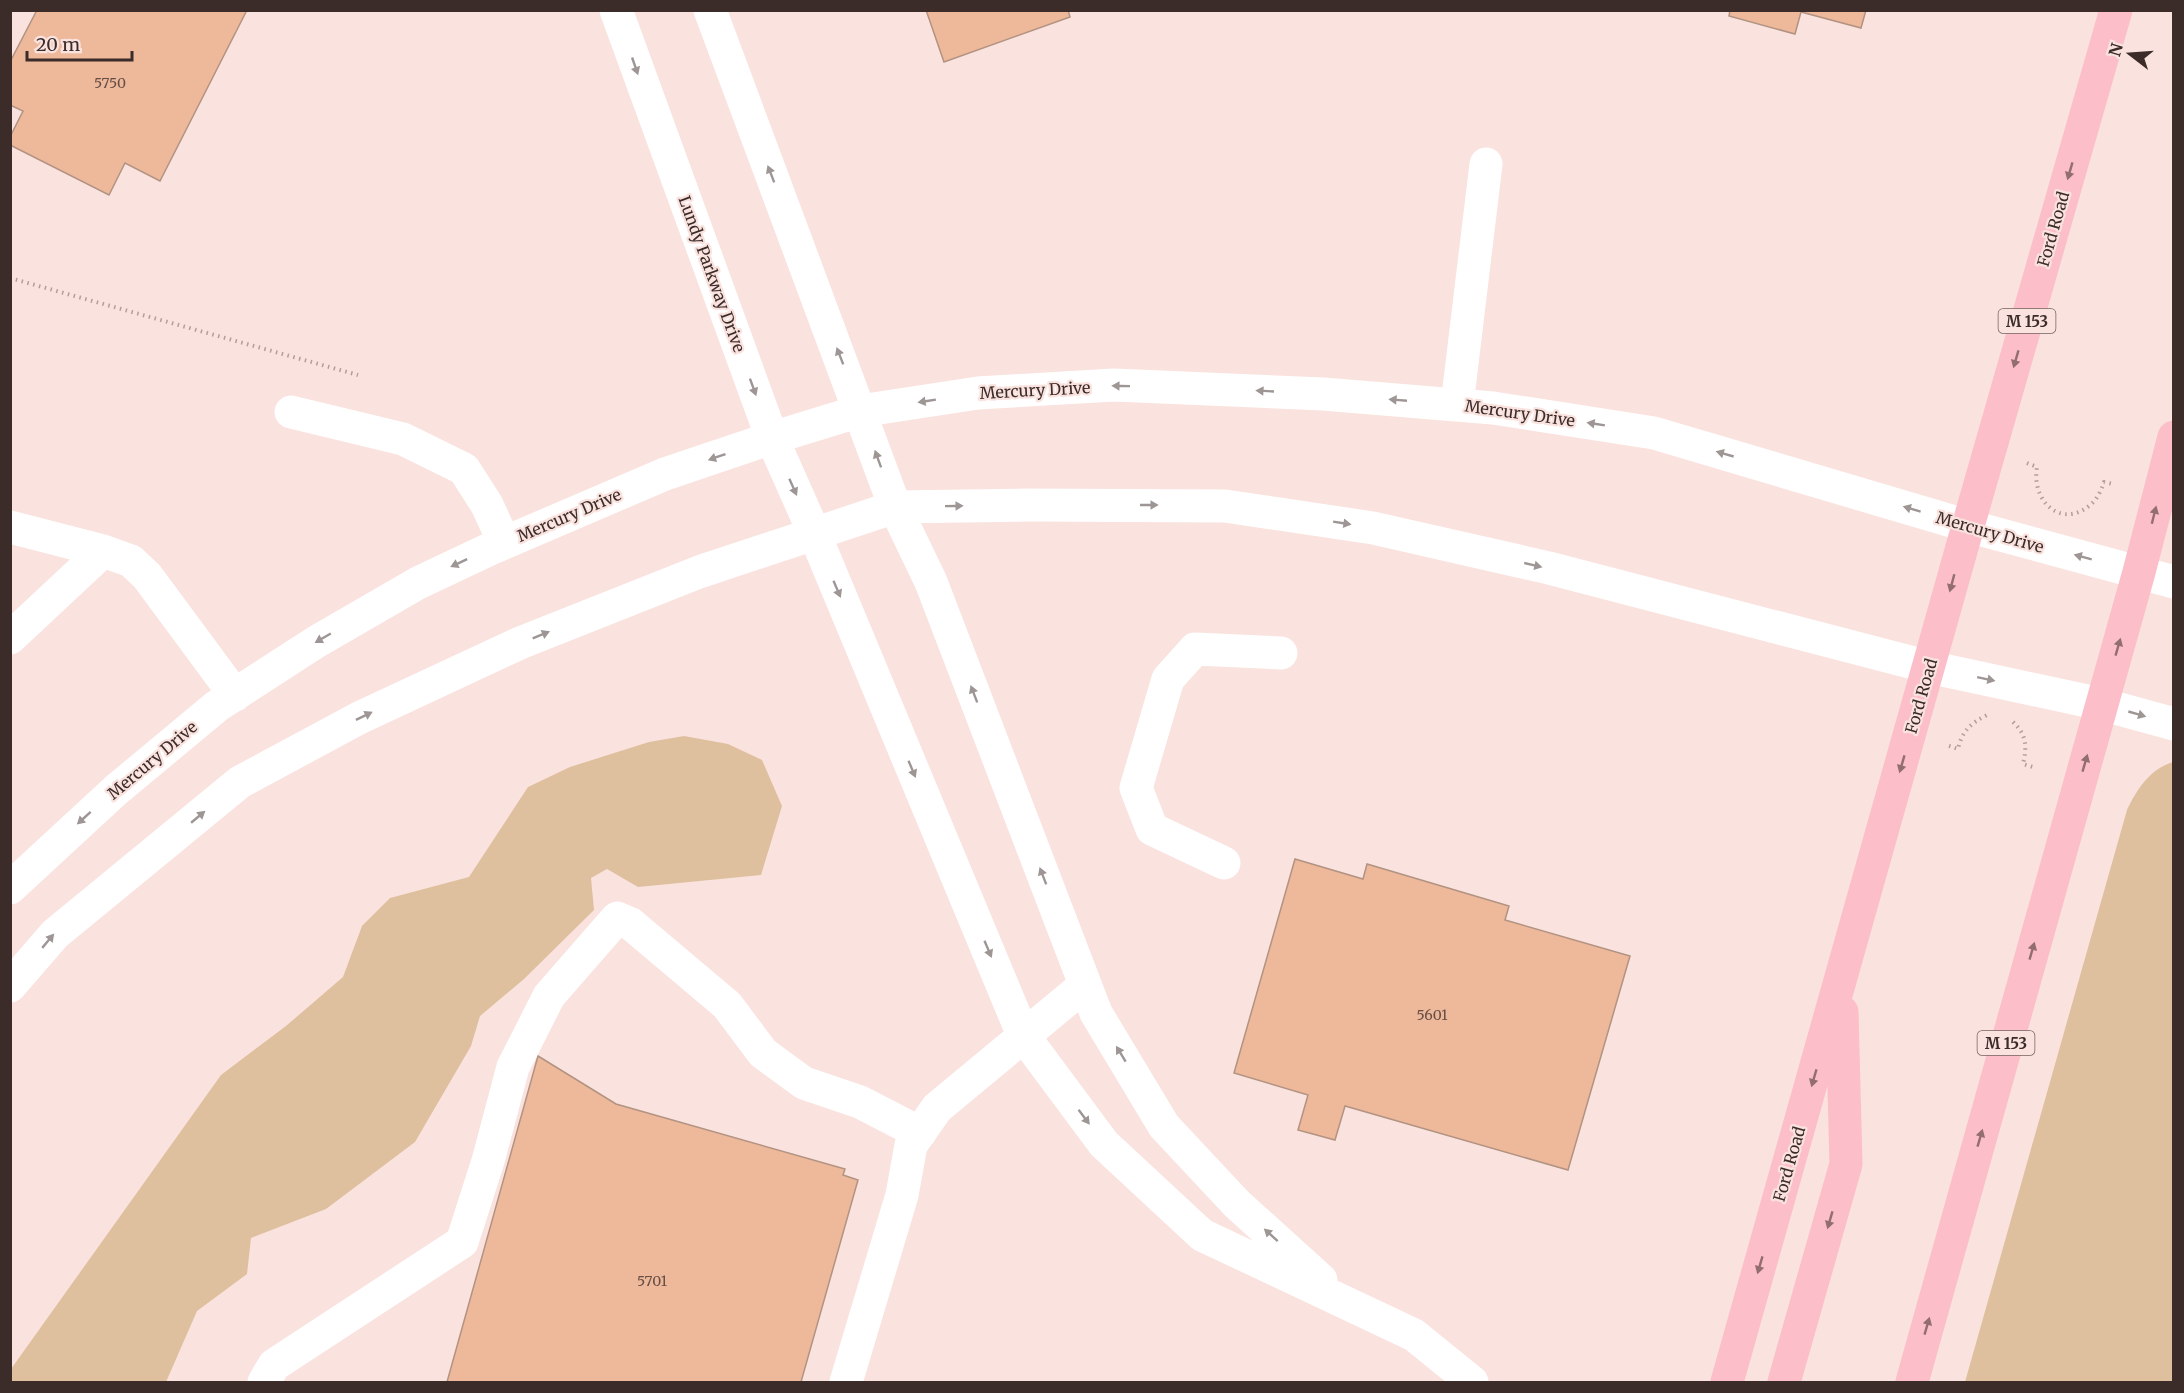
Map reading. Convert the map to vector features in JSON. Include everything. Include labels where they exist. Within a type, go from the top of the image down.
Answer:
[{"type":"main road","name":"Ford Road","points":[[1727,1383],[2116,10]]},
{"type":"main road","name":"M 153","points":[[1912,1383],[2139,572],[2174,437]]},
{"type":"main road","points":[[1784,1383],[1846,1164],[1841,981]]},
{"type":"street","name":"Lundy Parkway Drive","points":[[616,10],[772,438],[815,535],[1023,1035],[1104,1144],[1202,1235],[1414,1335],[1472,1383]]},
{"type":"street","points":[[710,10],[895,507],[931,582],[1096,1013],[1164,1126],[1237,1204],[1346,1302]]},
{"type":"street","points":[[1456,405],[1486,164]]},
{"type":"street","name":"Mercury Drive","points":[[10,888],[116,790],[217,706],[316,642],[418,583],[504,542],[665,474],[860,411],[978,393],[1114,385],[1323,394],[1493,408],[1654,433],[1968,526],[2174,582]]},
{"type":"street","points":[[291,412],[403,440],[464,470],[488,505],[504,542]]},
{"type":"street","points":[[10,986],[55,934],[240,782],[359,718],[520,643],[699,572],[895,507],[1225,506],[1361,526],[1549,568],[1929,667],[2102,704],[2174,723]]},
{"type":"street","points":[[10,527],[103,551],[131,561],[147,576],[235,695]]},
{"type":"street","points":[[10,638],[103,551]]},
{"type":"street","points":[[1224,863],[1152,829],[1136,788],[1168,679],[1195,649],[1281,653]]},
{"type":"street","points":[[264,1383],[274,1365],[462,1242],[489,1161],[513,1067],[549,996],[617,918],[631,924],[727,1005],[763,1053],[804,1083],[860,1102],[920,1133]]},
{"type":"street","points":[[846,1383],[902,1195],[911,1145],[937,1108],[1085,985]]},
{"type":"path","points":[[10,278],[358,375]]},
{"type":"path","points":[[2027,463],[2037,467],[2035,478],[2039,495],[2046,504],[2054,510],[2066,513],[2080,511],[2089,506],[2099,496],[2104,482],[2113,484]]},
{"type":"path","points":[[1949,746],[1958,749],[1966,729],[1981,718],[1993,715]]},
{"type":"path","points":[[2010,719],[2017,726],[2027,746],[2023,764],[2034,767]]},
{"type":"shaded area","points":[[684,736],[728,744],[762,760],[782,806],[761,875],[638,887],[607,869],[591,878],[594,910],[524,979],[480,1016],[471,1046],[415,1142],[326,1209],[251,1238],[247,1274],[197,1311],[166,1382],[11,1382],[11,1369],[221,1075],[286,1026],[343,977],[362,926],[390,898],[469,877],[528,787],[570,767],[649,742]]},
{"type":"shaded area","points":[[2173,762],[2173,1382],[1965,1382],[2127,810],[2145,781],[2165,765]]},
{"type":"building","points":[[37,10],[247,10],[160,181],[125,163],[109,195],[10,145],[10,137],[23,111],[10,105],[10,62]]},
{"type":"building","points":[[926,10],[1068,10],[1070,17],[944,62]]},
{"type":"building","points":[[1730,10],[1866,10],[1861,28],[1801,12],[1795,34],[1729,16]]},
{"type":"building","points":[[1295,859],[1363,879],[1367,864],[1509,906],[1505,920],[1630,956],[1568,1170],[1345,1106],[1335,1140],[1298,1130],[1308,1095],[1234,1073]]},
{"type":"building","points":[[538,1056],[616,1104],[845,1169],[843,1175],[858,1180],[801,1382],[447,1382]]}]
